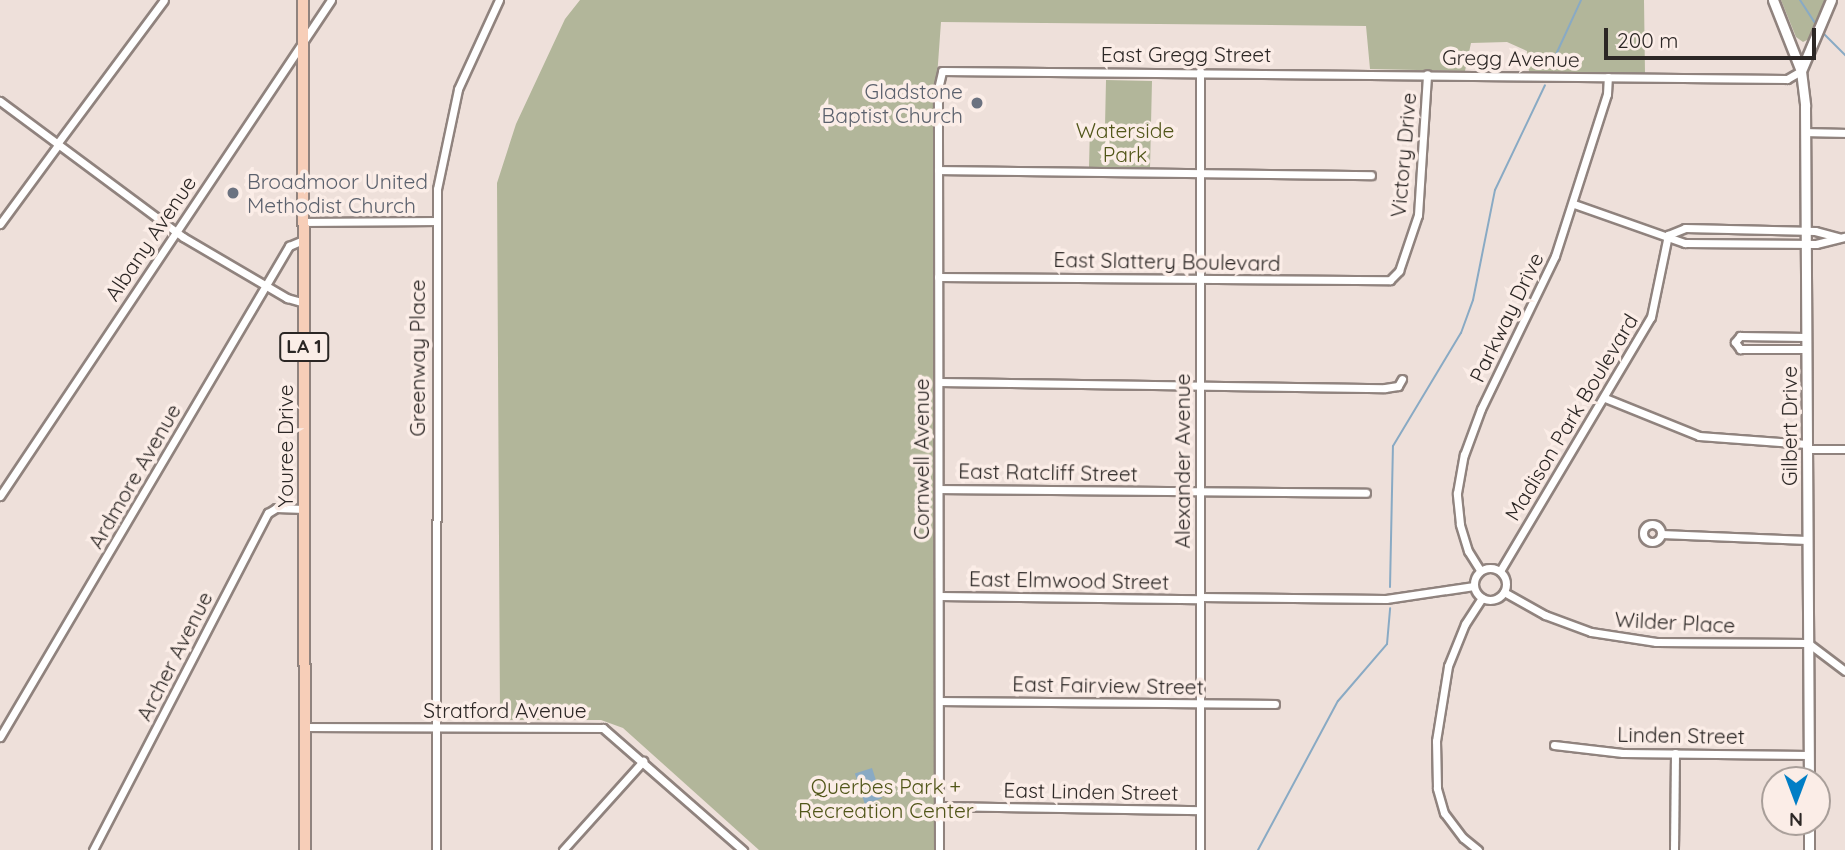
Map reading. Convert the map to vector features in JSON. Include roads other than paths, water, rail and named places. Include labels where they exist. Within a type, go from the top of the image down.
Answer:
[{"type":"main road","name":"Youree Drive","points":[[303,0],[305,850]]},
{"type":"street","points":[[0,224],[164,0]]},
{"type":"street","name":"Albany Avenue","points":[[0,496],[331,0]]},
{"type":"street","name":"Greenway Place","points":[[436,850],[435,222],[441,157],[458,89],[499,0]]},
{"type":"street","name":"Gilbert Drive","points":[[1773,0],[1801,71],[1805,132],[1809,766]]},
{"type":"street","points":[[1801,71],[1823,28],[1831,0]]},
{"type":"street","name":"East Gregg Street","points":[[945,70],[1427,74]]},
{"type":"street","name":"Cornwell Avenue","points":[[939,850],[938,170],[939,80],[945,70]]},
{"type":"street","name":"Alexander Avenue","points":[[1200,71],[1200,850]]},
{"type":"street","name":"Gregg Avenue","points":[[1427,74],[1787,79],[1801,71]]},
{"type":"street","name":"Victory Drive","points":[[1394,278],[1418,215],[1427,74]]},
{"type":"street","name":"Parkway Drive","points":[[1480,570],[1468,551],[1460,524],[1457,493],[1464,455],[1555,256],[1574,204],[1607,94],[1608,77]]},
{"type":"street","points":[[0,102],[175,232],[266,286],[304,303]]},
{"type":"street","points":[[1805,132],[1845,133]]},
{"type":"street","points":[[938,170],[1371,175]]},
{"type":"street","points":[[1574,204],[1685,243],[1806,244],[1842,237]]},
{"type":"street","points":[[304,222],[435,222]]},
{"type":"street","points":[[1668,235],[1685,228],[1806,230],[1842,237]]},
{"type":"street","name":"Madison Park Boulevard","points":[[1500,570],[1651,317],[1668,235]]},
{"type":"street","name":"Ardmore Avenue","points":[[0,737],[289,246],[303,240]]},
{"type":"street","name":"East Slattery Boulevard","points":[[939,277],[1394,278]]},
{"type":"street","points":[[1806,337],[1740,336],[1735,342],[1740,349],[1806,349]]},
{"type":"street","points":[[939,382],[1385,388],[1398,386],[1402,379]]},
{"type":"street","points":[[1605,398],[1699,436],[1845,449]]},
{"type":"street","name":"East Ratcliff Street","points":[[939,489],[1366,493]]},
{"type":"street","name":"Archer Avenue","points":[[93,850],[268,513],[276,508],[304,509]]},
{"type":"street","points":[[1661,534],[1807,540]]},
{"type":"street","points":[[1480,570],[1500,570],[1506,579],[1504,592],[1496,599],[1482,598],[1474,586],[1480,570]]},
{"type":"street","name":"East Elmwood Street","points":[[939,596],[1386,599],[1474,586]]},
{"type":"street","name":"Wilder Place","points":[[1504,592],[1557,621],[1618,638],[1808,643]]},
{"type":"street","points":[[1478,850],[1454,828],[1437,788],[1437,726],[1457,642],[1482,598]]},
{"type":"street","points":[[1808,643],[1845,671]]},
{"type":"street","name":"East Fairview Street","points":[[940,701],[1275,704]]},
{"type":"street","name":"Stratford Avenue","points":[[305,727],[603,728],[743,850]]},
{"type":"street","name":"Linden Street","points":[[1554,745],[1675,753],[1809,755]]},
{"type":"street","points":[[1674,850],[1675,753]]},
{"type":"street","points":[[563,850],[643,761]]},
{"type":"street","name":"East Linden Street","points":[[939,806],[1200,810]]},
{"type":"street","points":[[727,850],[734,842]]},
{"type":"water","points":[[872,768],[882,798],[865,804],[855,774]]},
{"type":"waterway","points":[[1553,61],[1581,0]]},
{"type":"waterway","points":[[1800,0],[1816,25]]},
{"type":"waterway","points":[[1822,32],[1845,55]]},
{"type":"waterway","points":[[1390,587],[1393,446],[1461,333],[1473,300],[1495,190],[1545,85]]},
{"type":"waterway","points":[[1258,850],[1338,701],[1387,644],[1390,608]]},
{"type":"place","name":"Gladstone Baptist Church","points":[[977,103]]},
{"type":"place","name":"Broadmoor United Methodist Church","points":[[233,193]]},
{"type":"park label","name":"Waterside Park","points":[[1125,142]]},
{"type":"park label","name":"Querbes Park + Recreation Center","points":[[886,798]]}]
